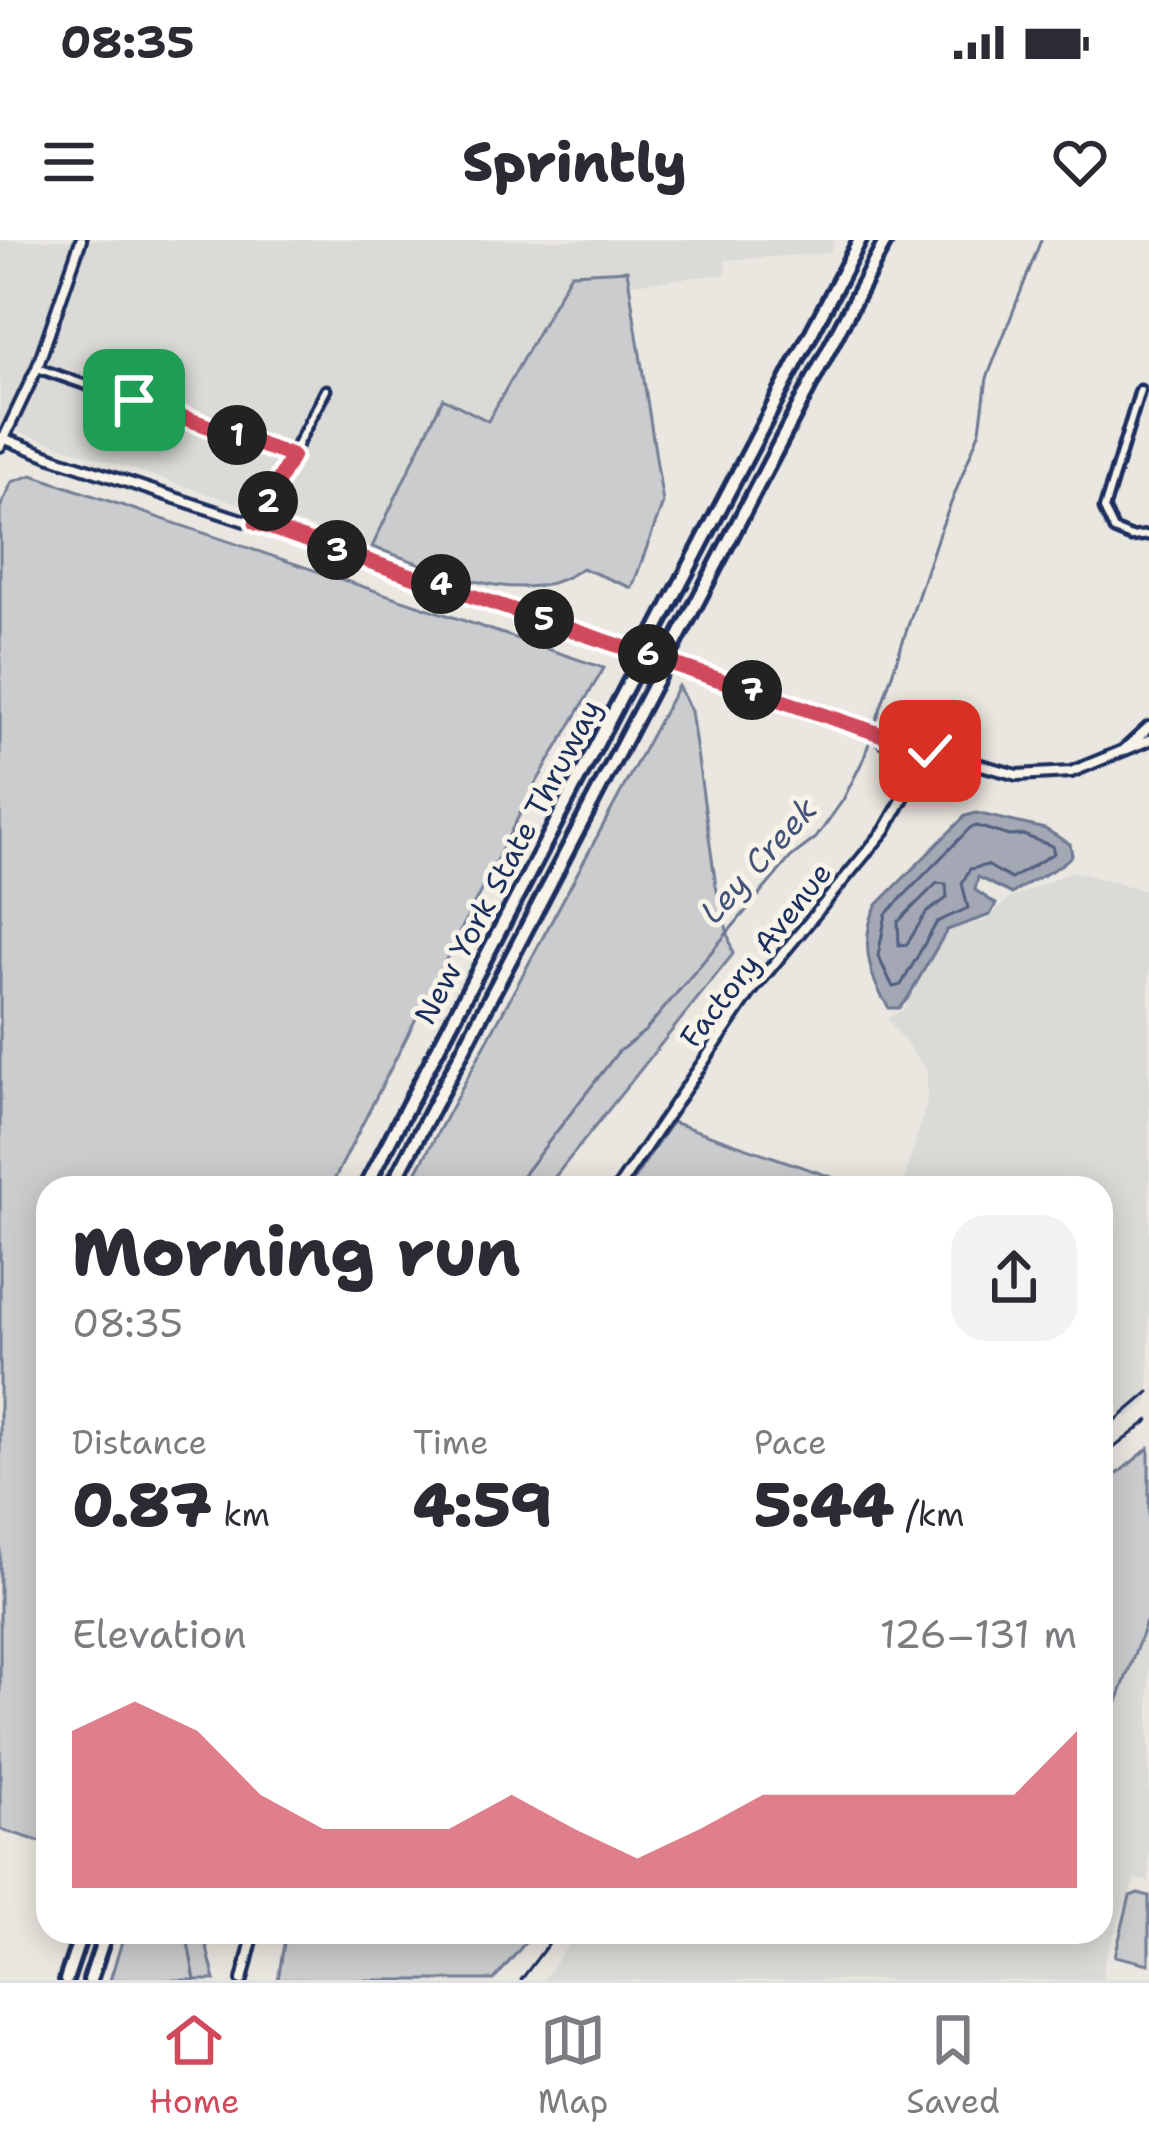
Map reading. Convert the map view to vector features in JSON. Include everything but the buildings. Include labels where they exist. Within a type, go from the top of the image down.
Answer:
[{"type":"highway","name":"New York State Thruway","points":[[371,1176],[860,240]]},
{"type":"highway","name":"New York State Thruway","points":[[397,1176],[886,240]]},
{"type":"highway","points":[[65,1980],[78,1944]]},
{"type":"highway","points":[[90,1980],[102,1944]]},
{"type":"street","points":[[81,240],[37,368],[2,440],[690,668],[887,739],[1017,775],[1071,772],[1149,740]]},
{"type":"street","points":[[37,368],[292,456]]},
{"type":"street","points":[[256,523],[326,389]]},
{"type":"street","points":[[1140,390],[1104,509],[1114,530],[1131,537],[1149,535]]},
{"type":"street","points":[[1119,755],[1149,727]]},
{"type":"street","points":[[887,739],[906,761],[904,797]]},
{"type":"street","name":"Factory Avenue","points":[[626,1176],[750,993],[867,855],[930,751]]},
{"type":"street","points":[[242,1980],[251,1944]]},
{"type":"shaded area","points":[[0,240],[835,240],[829,253],[725,260],[726,274],[629,284],[626,270],[571,273],[488,422],[443,399],[372,547],[0,426]]},
{"type":"shaded area","points":[[627,270],[663,503],[632,588],[582,568],[559,581],[533,587],[478,582],[372,547],[443,398],[488,421],[571,273]]},
{"type":"shaded area","points":[[32,475],[604,668],[532,790],[336,1176],[36,1176],[36,1840],[0,1829],[0,508],[12,482]]},
{"type":"shaded area","points":[[678,686],[691,711],[716,886],[733,954],[556,1176],[414,1176]]},
{"type":"shaded area","points":[[1073,871],[1149,892],[1149,1401],[1128,1417],[1113,1409],[1113,1176],[905,1176],[927,1101],[927,1071],[887,1018],[903,1010],[946,931],[985,921],[1009,899]]},
{"type":"shaded area","points":[[672,1122],[828,1176],[636,1176]]},
{"type":"shaded area","points":[[1149,1448],[1149,1614],[1113,1713],[1113,1477]]},
{"type":"shaded area","points":[[1149,1614],[1149,1882],[1135,1878],[1113,1938],[1113,1713]]},
{"type":"shaded area","points":[[1130,1896],[1149,1896],[1149,1964],[1115,1956]]},
{"type":"shaded area","points":[[121,1944],[206,1944],[215,1980],[110,1980]]},
{"type":"shaded area","points":[[284,1944],[524,1944],[494,1980],[278,1980]]},
{"type":"shaded area","points":[[569,1944],[1111,1944],[1102,1980],[543,1980]]},
{"type":"water","points":[[976,813],[1045,829],[1070,844],[1072,855],[1012,894],[978,877],[975,890],[996,904],[990,915],[947,930],[907,999],[899,1008],[889,1008],[869,958],[868,932],[876,906],[965,816]]},
{"type":"waterway","name":"Ley Creek","points":[[522,1176],[618,1052],[645,1031],[791,857],[816,838],[843,800],[864,758],[938,536],[980,430],[987,378],[1041,240]]},
{"type":"waterway","name":"Ley Creek","points":[[188,1944],[195,1980]]},
{"type":"railway","points":[[1113,1423],[1149,1392]]},
{"type":"railway","points":[[1113,1448],[1149,1420]]},
{"type":"railway","points":[[521,1980],[548,1944]]},
{"type":"route","points":[[134,400],[292,456],[256,523],[930,751]]}]
